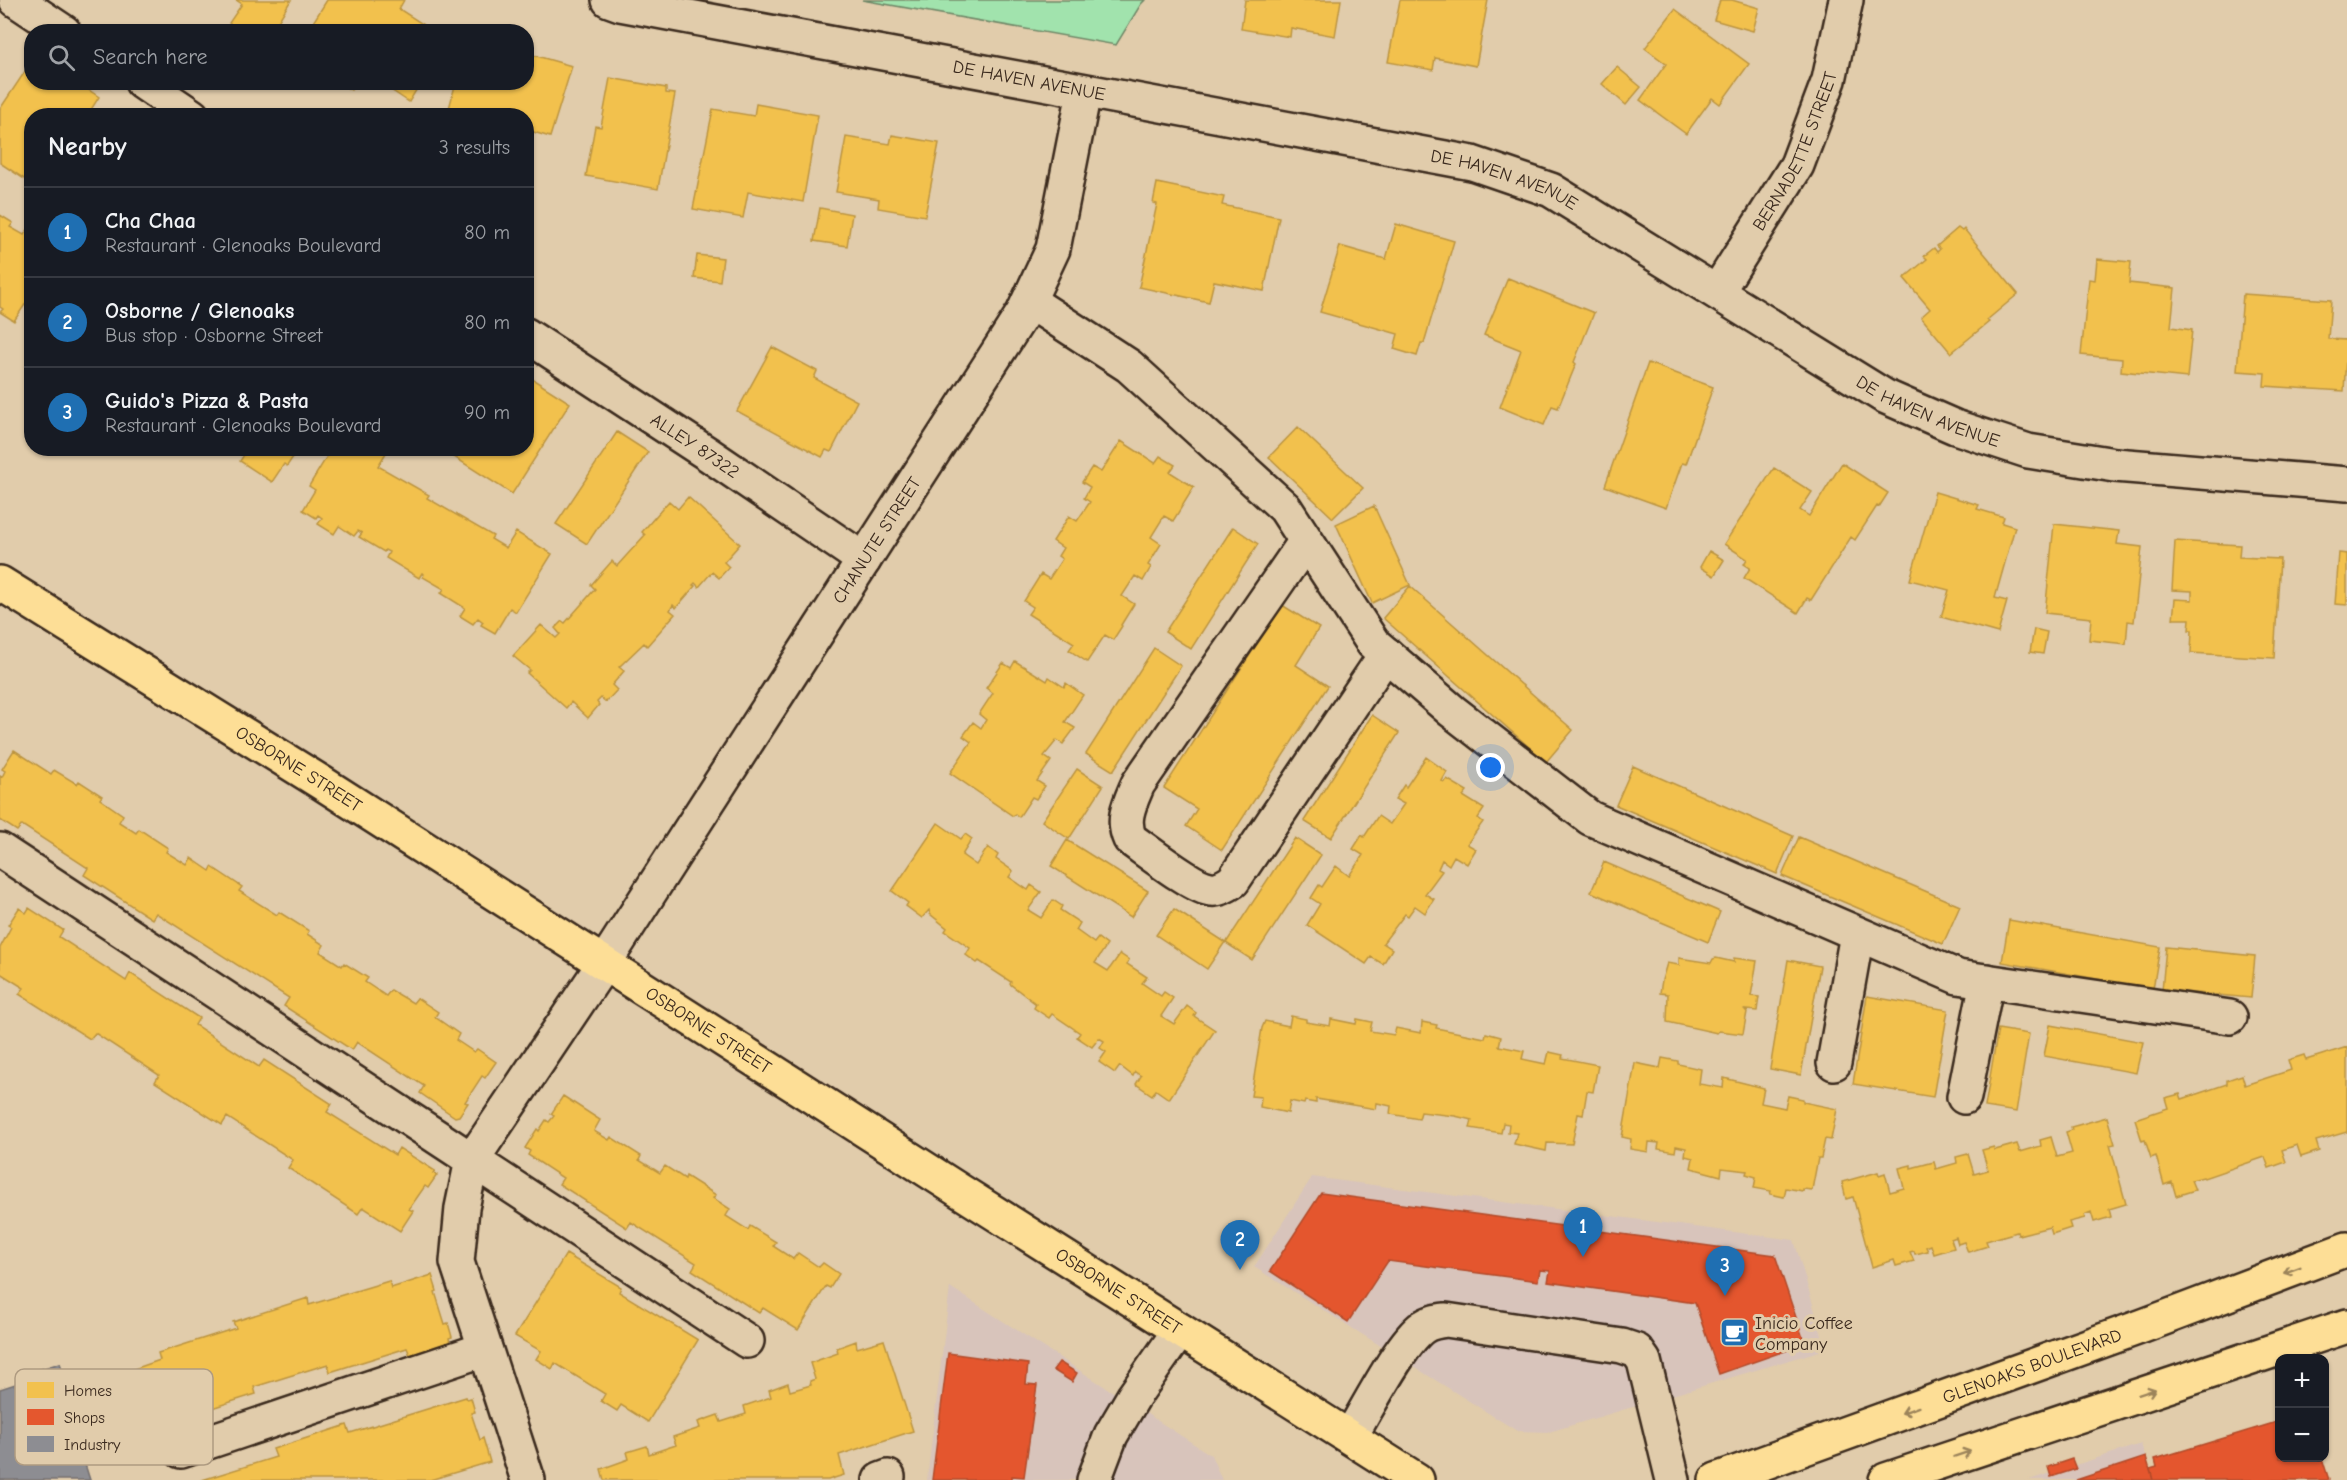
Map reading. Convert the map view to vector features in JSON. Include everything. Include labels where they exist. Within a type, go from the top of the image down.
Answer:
[{"type":"main road","name":"OSBORNE STREET","points":[[0,583],[605,962],[1417,1480]]},
{"type":"main road","name":"GLENOAKS BOULEVARD","points":[[1716,1480],[2143,1326],[2347,1249]]},
{"type":"main road","points":[[1886,1480],[2347,1326]]},
{"type":"street","points":[[16,0],[52,24]]},
{"type":"street","name":"DE HAVEN AVENUE","points":[[609,0],[1084,92],[1472,163],[1551,190],[1884,396],[1955,427],[2028,451],[2115,465],[2347,483]]},
{"type":"street","name":"BERNADETTE STREET","points":[[1717,292],[1797,165],[1829,80],[1846,0]]},
{"type":"street","points":[[154,90],[180,108]]},
{"type":"street","name":"CHANUTE STREET","points":[[472,1160],[605,962],[1023,313],[1053,249],[1084,92]]},
{"type":"street","points":[[1029,301],[1129,366],[1285,508],[1373,643],[1452,711],[1590,818],[1958,977],[2230,1017]]},
{"type":"street","name":"ALLEY 87322","points":[[534,340],[864,560]]},
{"type":"street","points":[[1306,540],[1138,784],[1128,808],[1125,828],[1130,839],[1197,884],[1211,890],[1233,881],[1386,654]]},
{"type":"street","points":[[0,850],[747,1341]]},
{"type":"street","points":[[1834,1062],[1857,933]]},
{"type":"street","points":[[1964,1096],[1987,981]]},
{"type":"street","points":[[472,1160],[462,1208],[457,1262],[528,1480]]},
{"type":"street","points":[[1350,1437],[1407,1343],[1423,1327],[1434,1321],[1446,1320],[1622,1346],[1637,1351],[1644,1361],[1673,1480]]},
{"type":"street","points":[[1094,1480],[1111,1435],[1134,1396],[1180,1330]]},
{"type":"street","points":[[213,1440],[485,1349]]},
{"type":"shaded area","points":[[1312,1177],[1794,1240],[1826,1349],[1549,1432],[1517,1431],[1254,1267]]},
{"type":"shaded area","points":[[950,1287],[1211,1455],[1222,1480],[927,1480]]},
{"type":"shaded area","points":[[2141,1444],[2153,1480],[2029,1480]]},
{"type":"green space","points":[[862,0],[1145,0],[1116,45]]},
{"type":"building: Homes","points":[[236,0],[291,0],[277,24],[230,24],[242,4]]},
{"type":"building: Homes","points":[[327,0],[404,0],[399,9],[422,24],[312,24]]},
{"type":"building: Homes","points":[[1245,0],[1341,0],[1335,36],[1291,28],[1290,37],[1241,29]]},
{"type":"building: Homes","points":[[1400,0],[1488,0],[1476,66],[1435,58],[1433,70],[1388,62]]},
{"type":"building: Homes","points":[[1720,0],[1732,0],[1759,8],[1753,31],[1714,20]]},
{"type":"building: Homes","points":[[1675,9],[1749,64],[1720,104],[1712,98],[1686,134],[1640,100],[1666,64],[1645,48]]},
{"type":"building: Homes","points":[[534,55],[572,66],[550,137],[534,132],[534,108],[449,108],[454,90],[534,90]]},
{"type":"building: Homes","points":[[1617,67],[1641,87],[1626,105],[1602,84]]},
{"type":"building: Homes","points":[[24,73],[24,90],[89,90],[99,97],[92,108],[24,108],[24,179],[0,163],[0,109]]},
{"type":"building: Homes","points":[[610,78],[666,88],[666,93],[675,94],[658,189],[586,176],[595,126],[601,127]]},
{"type":"building: Homes","points":[[391,90],[416,90],[409,102]]},
{"type":"building: Homes","points":[[756,104],[818,115],[803,202],[748,192],[743,218],[693,209],[713,109],[754,116]]},
{"type":"building: Homes","points":[[892,135],[939,143],[925,216],[878,208],[879,199],[836,192],[846,137],[890,144]]},
{"type":"building: Homes","points":[[1157,183],[1224,197],[1222,205],[1279,217],[1264,291],[1214,281],[1209,302],[1139,287],[1157,204],[1153,203]]},
{"type":"building: Homes","points":[[820,208],[852,214],[847,246],[814,241]]},
{"type":"building: Homes","points":[[0,215],[13,223],[10,227],[24,235],[24,306],[14,321],[0,312],[3,309],[0,307]]},
{"type":"building: Homes","points":[[1396,224],[1454,241],[1424,343],[1421,343],[1417,356],[1394,349],[1398,334],[1320,312],[1340,246],[1386,259]]},
{"type":"building: Homes","points":[[1958,228],[1962,231],[1964,229],[2018,294],[1987,320],[1989,322],[1951,353],[1921,317],[1930,309],[1904,278],[1927,259],[1924,256],[1934,248],[1937,252],[1940,249],[1937,246]]},
{"type":"building: Homes","points":[[697,255],[723,258],[720,281],[694,278]]},
{"type":"building: Homes","points":[[2097,259],[2131,262],[2129,283],[2175,288],[2171,327],[2192,330],[2187,378],[2121,371],[2122,359],[2081,355],[2089,279],[2095,280]]},
{"type":"building: Homes","points":[[1508,278],[1594,313],[1558,408],[1552,406],[1544,425],[1500,407],[1521,350],[1484,335]]},
{"type":"building: Homes","points":[[2243,294],[2331,300],[2328,339],[2347,340],[2344,391],[2264,386],[2265,373],[2237,371]]},
{"type":"building: Homes","points":[[772,347],[817,371],[814,378],[857,401],[831,452],[826,450],[822,457],[737,411]]},
{"type":"building: Homes","points":[[1648,363],[1713,387],[1686,464],[1682,463],[1666,508],[1605,486]]},
{"type":"building: Homes","points":[[534,380],[570,403],[512,494],[453,456],[534,456]]},
{"type":"building: Homes","points":[[1298,427],[1363,488],[1333,518],[1269,457]]},
{"type":"building: Homes","points":[[617,432],[648,452],[587,544],[556,524]]},
{"type":"building: Homes","points":[[1121,441],[1155,463],[1160,456],[1175,465],[1170,472],[1194,487],[1173,521],[1164,516],[1151,537],[1161,544],[1148,565],[1151,567],[1143,581],[1135,576],[1122,596],[1134,604],[1122,626],[1113,640],[1105,635],[1087,662],[1069,650],[1074,643],[1028,614],[1033,607],[1024,601],[1041,574],[1049,579],[1062,559],[1058,556],[1063,548],[1053,541],[1069,516],[1077,521],[1090,502],[1084,498],[1090,487],[1082,482],[1092,467],[1101,472]]},
{"type":"building: Homes","points":[[243,456],[294,456],[287,466],[284,464],[272,482],[240,461]]},
{"type":"building: Homes","points":[[327,456],[384,456],[378,466],[429,495],[427,498],[493,536],[491,539],[506,548],[516,532],[552,554],[516,612],[510,608],[495,633],[481,625],[483,622],[478,618],[473,624],[460,616],[465,608],[441,593],[444,589],[423,577],[424,574],[422,573],[419,578],[386,558],[389,552],[385,550],[384,552],[359,537],[362,533],[358,531],[354,536],[339,526],[334,534],[318,524],[322,518],[318,515],[316,518],[303,510],[315,490],[309,486]]},
{"type":"building: Homes","points":[[1842,463],[1888,493],[1855,540],[1851,537],[1811,600],[1807,598],[1798,613],[1744,578],[1750,568],[1744,564],[1747,559],[1724,544],[1774,468],[1812,492],[1800,510],[1809,516]]},
{"type":"building: Homes","points":[[1935,492],[1979,505],[1977,509],[2004,517],[2002,523],[2015,527],[1995,598],[2007,601],[1998,633],[1941,617],[1949,590],[1910,580]]},
{"type":"building: Homes","points":[[688,497],[740,544],[724,562],[729,567],[719,578],[712,572],[699,587],[695,583],[693,585],[695,586],[676,608],[673,605],[670,610],[675,614],[647,646],[644,643],[619,667],[624,671],[612,685],[617,690],[606,702],[601,698],[597,702],[599,705],[588,718],[571,702],[566,708],[527,673],[530,670],[513,656],[541,625],[556,638],[560,634],[555,628],[562,621],[565,623],[595,589],[591,585],[612,561],[617,566],[645,535],[642,532],[669,501],[678,509]]},
{"type":"building: Homes","points":[[1374,506],[1410,585],[1372,603],[1336,524]]},
{"type":"building: Homes","points":[[2054,524],[2119,531],[2117,544],[2142,547],[2134,622],[2128,621],[2126,644],[2089,640],[2091,618],[2045,613]]},
{"type":"building: Homes","points":[[1233,527],[1258,544],[1191,649],[1165,632]]},
{"type":"building: Homes","points":[[2175,541],[2240,545],[2239,557],[2280,559],[2274,658],[2191,653],[2190,619],[2173,619],[2175,599],[2192,600],[2192,591],[2172,590]]},
{"type":"building: Homes","points":[[1709,551],[1724,560],[1714,576],[1700,567]]},
{"type":"building: Homes","points":[[2339,553],[2347,554],[2347,605],[2335,604]]},
{"type":"building: Homes","points":[[1410,586],[1573,730],[1546,762],[1383,618]]},
{"type":"building: Homes","points":[[1282,605],[1319,628],[1296,665],[1328,686],[1222,850],[1186,826],[1197,809],[1164,788]]},
{"type":"building: Homes","points":[[2034,629],[2047,632],[2043,654],[2030,652]]},
{"type":"building: Homes","points":[[1154,648],[1181,666],[1113,771],[1086,754]]},
{"type":"building: Homes","points":[[1015,661],[1047,681],[1049,677],[1064,687],[1066,683],[1083,695],[1065,722],[1075,728],[1063,744],[1057,740],[1044,756],[1051,761],[1037,781],[1045,786],[1036,799],[1032,797],[1019,817],[1015,814],[1013,816],[950,773],[971,742],[963,736],[973,722],[981,728],[986,720],[979,714],[993,693],[986,688],[1003,663],[1011,668]]},
{"type":"building: Homes","points":[[1372,715],[1399,733],[1331,838],[1304,821]]},
{"type":"building: Homes","points":[[14,750],[51,774],[54,770],[77,784],[79,781],[102,796],[100,799],[123,815],[119,822],[136,833],[139,829],[168,848],[166,852],[187,865],[191,858],[210,871],[212,867],[242,887],[239,891],[277,915],[279,912],[309,931],[307,934],[324,945],[320,952],[342,966],[344,963],[368,978],[365,982],[386,996],[391,990],[413,1003],[417,998],[438,1012],[435,1017],[459,1034],[456,1040],[474,1052],[477,1049],[496,1062],[485,1078],[482,1076],[459,1116],[455,1117],[420,1093],[424,1086],[357,1042],[352,1050],[284,1006],[289,998],[156,913],[152,919],[84,875],[88,868],[22,825],[17,831],[0,820],[0,776],[2,777],[5,771],[2,769]]},
{"type":"building: Homes","points":[[1426,757],[1447,772],[1442,781],[1445,782],[1447,779],[1467,791],[1463,796],[1484,809],[1478,818],[1483,822],[1467,844],[1476,849],[1467,864],[1454,856],[1449,865],[1442,860],[1438,869],[1442,871],[1425,894],[1434,899],[1425,913],[1415,906],[1408,916],[1405,914],[1383,943],[1392,949],[1383,964],[1371,957],[1366,964],[1307,925],[1320,904],[1311,898],[1319,885],[1322,887],[1336,866],[1349,876],[1363,855],[1353,849],[1362,835],[1364,837],[1378,816],[1390,824],[1404,804],[1395,799]]},
{"type":"building: Homes","points":[[1633,766],[1793,836],[1777,874],[1616,805]]},
{"type":"building: Homes","points":[[1077,769],[1103,786],[1069,839],[1042,821]]},
{"type":"building: Homes","points":[[938,823],[961,839],[965,834],[972,839],[962,855],[976,865],[988,847],[998,855],[996,859],[1013,871],[1009,877],[1028,890],[1031,885],[1041,892],[1028,910],[1041,918],[1053,900],[1062,906],[1060,910],[1080,923],[1076,930],[1094,943],[1098,938],[1107,945],[1095,963],[1108,971],[1120,954],[1129,960],[1127,964],[1147,977],[1142,983],[1161,996],[1164,992],[1173,998],[1161,1016],[1174,1024],[1187,1006],[1196,1013],[1194,1016],[1215,1030],[1169,1099],[1156,1090],[1152,1095],[1136,1084],[1141,1076],[1135,1072],[1133,1076],[1120,1066],[1115,1073],[1099,1062],[1106,1052],[1100,1048],[1104,1041],[1099,1038],[1092,1047],[1077,1037],[1080,1033],[1052,1014],[1049,1018],[1034,1008],[1036,1004],[1010,984],[1011,982],[966,955],[970,948],[945,931],[947,928],[930,914],[929,910],[922,918],[892,891]]},
{"type":"building: Homes","points":[[1799,837],[1960,906],[1943,944],[1782,876]]},
{"type":"building: Homes","points":[[1295,838],[1321,855],[1252,960],[1226,943]]},
{"type":"building: Homes","points":[[1067,840],[1148,891],[1131,917],[1051,866]]},
{"type":"building: Homes","points":[[1604,862],[1720,912],[1708,942],[1591,892]]},
{"type":"building: Homes","points":[[19,908],[26,913],[29,908],[63,930],[59,937],[126,981],[130,973],[199,1018],[195,1025],[259,1067],[264,1060],[332,1104],[327,1112],[395,1155],[399,1148],[435,1171],[433,1173],[437,1175],[428,1188],[425,1186],[409,1209],[413,1211],[400,1231],[363,1207],[358,1214],[288,1168],[293,1160],[227,1117],[222,1125],[155,1082],[159,1075],[95,1033],[90,1039],[19,994],[24,988],[0,973],[0,948],[11,927],[8,925]]},
{"type":"building: Homes","points":[[1174,909],[1225,942],[1207,969],[1156,935]]},
{"type":"building: Homes","points":[[2009,920],[2160,947],[2153,989],[2002,962]]},
{"type":"building: Homes","points":[[2166,947],[2255,956],[2251,998],[2162,990]]},
{"type":"building: Homes","points":[[1679,958],[1711,963],[1716,958],[1734,962],[1734,958],[1757,961],[1751,996],[1759,997],[1757,1011],[1745,1010],[1747,1012],[1743,1034],[1719,1031],[1717,1033],[1667,1022],[1668,994],[1660,993],[1662,980],[1667,963],[1679,965]]},
{"type":"building: Homes","points":[[1788,960],[1820,966],[1801,1075],[1770,1069]]},
{"type":"building: Homes","points":[[1867,996],[1948,1010],[1933,1097],[1853,1084]]},
{"type":"building: Homes","points":[[1291,1016],[1306,1019],[1306,1022],[1330,1026],[1331,1019],[1356,1024],[1357,1019],[1372,1022],[1370,1031],[1394,1035],[1396,1028],[1421,1033],[1422,1022],[1437,1025],[1436,1028],[1485,1038],[1486,1033],[1501,1037],[1499,1046],[1524,1051],[1522,1059],[1546,1064],[1549,1052],[1563,1055],[1562,1058],[1598,1065],[1593,1092],[1587,1091],[1583,1115],[1578,1114],[1572,1144],[1547,1143],[1546,1151],[1514,1144],[1517,1133],[1508,1132],[1509,1124],[1503,1123],[1501,1133],[1470,1128],[1472,1120],[1455,1116],[1421,1112],[1419,1119],[1390,1114],[1391,1106],[1377,1103],[1376,1109],[1316,1099],[1316,1103],[1305,1101],[1304,1104],[1290,1101],[1288,1113],[1260,1107],[1261,1097],[1251,1096],[1262,1028],[1265,1021],[1289,1026]]},
{"type":"building: Homes","points":[[2050,1025],[2143,1042],[2136,1073],[2044,1056]]},
{"type":"building: Homes","points":[[1998,1029],[2029,1034],[2016,1112],[1985,1107]]},
{"type":"building: Homes","points":[[2347,1047],[2347,1132],[2316,1141],[2319,1151],[2301,1157],[2297,1145],[2282,1150],[2286,1162],[2269,1168],[2265,1157],[2204,1178],[2191,1180],[2195,1190],[2176,1196],[2172,1182],[2164,1185],[2156,1156],[2151,1158],[2145,1140],[2142,1141],[2135,1119],[2168,1108],[2165,1098],[2180,1094],[2182,1099],[2227,1084],[2227,1080],[2242,1075],[2245,1085],[2291,1070],[2288,1060],[2304,1055],[2306,1060]]},
{"type":"building: Homes","points":[[1662,1058],[1701,1069],[1699,1084],[1723,1088],[1724,1078],[1764,1088],[1761,1103],[1785,1108],[1788,1096],[1803,1099],[1803,1102],[1837,1109],[1831,1140],[1825,1139],[1821,1158],[1818,1158],[1812,1190],[1786,1188],[1784,1197],[1770,1194],[1771,1191],[1754,1188],[1756,1177],[1746,1174],[1747,1171],[1722,1168],[1721,1176],[1691,1168],[1693,1158],[1685,1156],[1686,1148],[1676,1146],[1675,1152],[1658,1149],[1659,1143],[1649,1142],[1648,1152],[1630,1149],[1631,1139],[1622,1137],[1635,1063],[1660,1068]]},
{"type":"building: Homes","points":[[563,1096],[600,1120],[594,1131],[609,1140],[611,1137],[641,1156],[639,1160],[660,1173],[665,1166],[716,1195],[713,1198],[730,1209],[726,1216],[748,1230],[750,1226],[776,1242],[773,1246],[793,1259],[798,1253],[819,1267],[823,1263],[839,1274],[830,1288],[826,1286],[798,1330],[763,1308],[759,1313],[692,1270],[696,1263],[631,1222],[627,1228],[559,1184],[563,1178],[528,1155],[530,1151],[525,1148],[537,1129],[539,1131],[546,1120],[549,1122],[554,1116],[551,1114]]},
{"type":"building: Homes","points":[[2107,1117],[2115,1144],[2110,1145],[2126,1204],[2109,1209],[2111,1217],[2094,1222],[2091,1212],[2084,1215],[2085,1218],[2069,1222],[2071,1228],[2052,1234],[2050,1227],[2018,1235],[2017,1232],[1986,1241],[1988,1246],[1968,1252],[1964,1242],[1958,1244],[1956,1237],[1951,1239],[1954,1248],[1934,1254],[1931,1245],[1926,1247],[1928,1251],[1915,1254],[1914,1251],[1910,1252],[1914,1261],[1896,1266],[1894,1260],[1872,1267],[1853,1197],[1846,1199],[1842,1182],[1878,1172],[1879,1175],[1885,1173],[1890,1192],[1904,1188],[1899,1168],[1911,1165],[1911,1168],[1934,1162],[1936,1169],[1957,1163],[1956,1157],[1968,1154],[1974,1174],[1988,1170],[1982,1150],[1994,1147],[1995,1150],[2017,1144],[2020,1152],[2041,1146],[2040,1140],[2051,1137],[2057,1157],[2072,1153],[2066,1132],[2072,1130],[2071,1127]]},
{"type":"building: Homes","points":[[566,1254],[621,1287],[619,1292],[698,1340],[648,1422],[621,1405],[617,1411],[601,1401],[605,1394],[555,1363],[552,1369],[536,1359],[541,1351],[515,1336]]},
{"type":"building: Homes","points":[[432,1275],[445,1324],[448,1323],[452,1337],[449,1338],[450,1343],[410,1355],[407,1348],[330,1372],[328,1364],[254,1387],[256,1394],[213,1408],[213,1369],[134,1369],[160,1360],[158,1353],[236,1328],[233,1322],[308,1298],[309,1305],[389,1281],[391,1288]]},
{"type":"building: Homes","points":[[884,1340],[913,1431],[839,1455],[844,1475],[828,1480],[604,1480],[601,1469],[629,1459],[627,1452],[647,1446],[649,1454],[676,1445],[673,1437],[700,1428],[698,1422],[718,1415],[721,1422],[746,1414],[744,1406],[771,1397],[769,1390],[788,1383],[790,1391],[811,1385],[810,1381],[815,1379],[810,1363],[838,1353],[837,1348],[856,1341],[857,1348]]},
{"type":"building: Homes","points":[[466,1397],[471,1398],[475,1412],[471,1413],[480,1440],[483,1438],[490,1462],[430,1480],[202,1480],[276,1457],[273,1449],[347,1425],[350,1433]]},
{"type":"building: Shops","points":[[1321,1193],[1775,1255],[1805,1344],[1719,1374],[1695,1303],[1548,1282],[1550,1271],[1540,1270],[1538,1281],[1388,1261],[1348,1322],[1270,1271]]},
{"type":"building: Shops","points":[[948,1353],[1028,1364],[1026,1384],[1037,1385],[1024,1477],[1012,1476],[1012,1480],[932,1480]]},
{"type":"building: Shops","points":[[1059,1362],[1077,1373],[1072,1382],[1053,1370]]},
{"type":"building: Shops","points":[[2275,1423],[2275,1462],[2323,1462],[2329,1480],[2153,1480],[2150,1469],[2157,1467],[2155,1459]]},
{"type":"building: Shops","points":[[2146,1457],[2153,1480],[2076,1480]]},
{"type":"building: Shops","points":[[2072,1459],[2076,1469],[2051,1477],[2048,1467]]},
{"type":"building: Industry","points":[[60,1363],[62,1369],[41,1369]]},
{"type":"building: Industry","points":[[15,1384],[15,1465],[85,1465],[90,1480],[0,1480],[0,1389]]},
{"type":"place","name":"Cha Chaa","points":[[1583,1257]]},
{"type":"place","name":"Osborne / Glenoaks","points":[[1240,1270]]},
{"type":"place","name":"Guido's Pizza & Pasta","points":[[1725,1296]]},
{"type":"place","name":"Inicio Coffee Company","points":[[1734,1333]]}]
